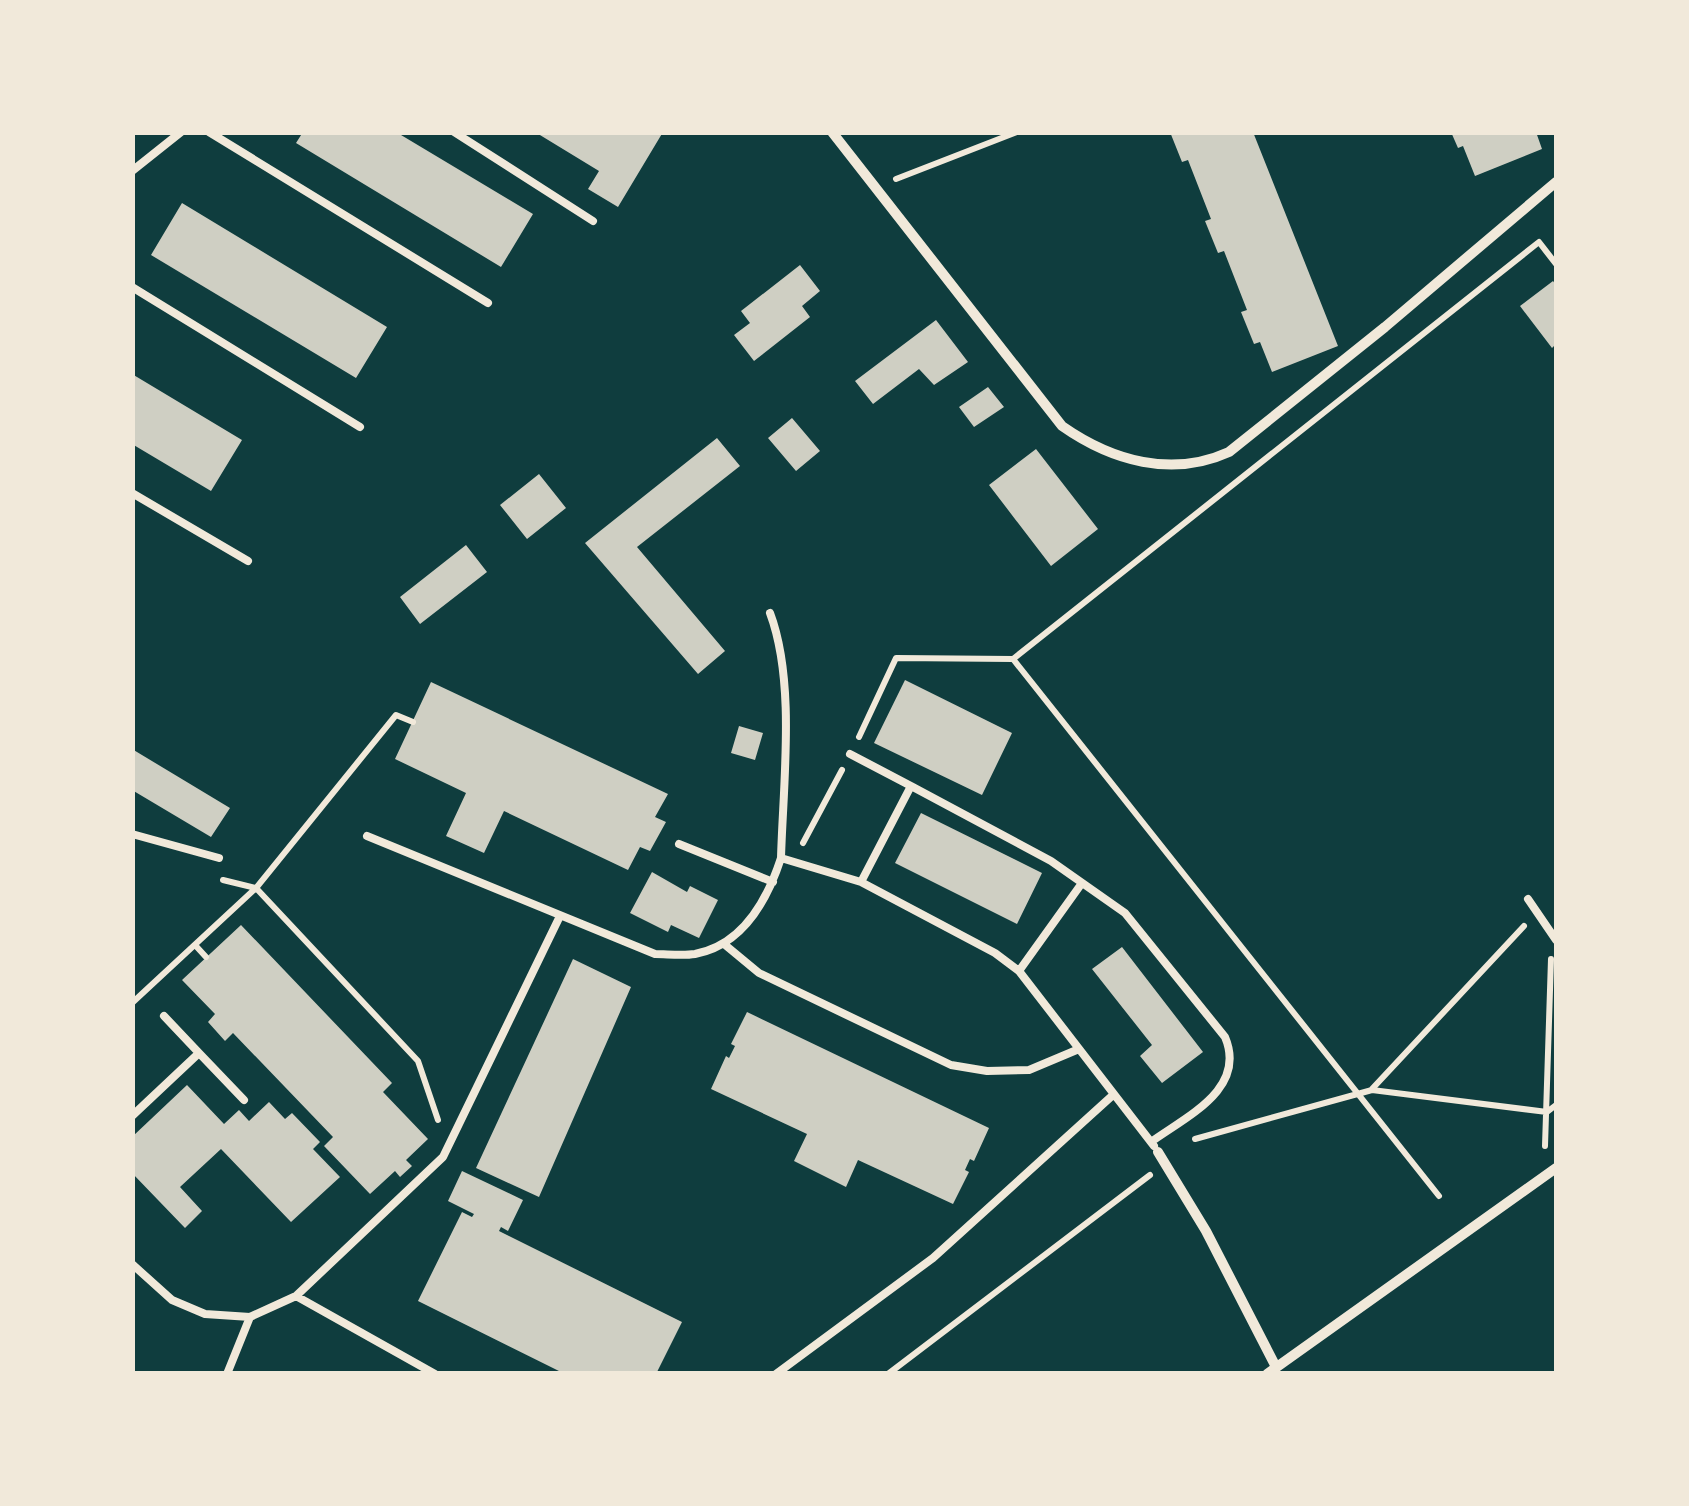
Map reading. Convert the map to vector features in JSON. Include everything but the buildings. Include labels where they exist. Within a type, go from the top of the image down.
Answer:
[{"type":"street","points":[[832,132],[1062,426],[1115,455],[1156,465],[1207,462],[1229,452],[1386,327],[1556,182]]},
{"type":"street","points":[[1155,1147],[1206,1231],[1272,1370],[1556,1168]]},
{"type":"lane","points":[[132,171],[181,132]]},
{"type":"lane","points":[[209,132],[488,303]]},
{"type":"lane","points":[[454,132],[593,221]]},
{"type":"lane","points":[[132,287],[360,427]]},
{"type":"lane","points":[[132,492],[248,561]]},
{"type":"lane","points":[[367,836],[655,954],[693,954],[724,944],[752,920],[774,882],[781,858],[784,700],[780,640],[770,613]]},
{"type":"lane","points":[[781,858],[862,882],[995,953],[1019,971],[1155,1147],[1217,1093],[1230,1073],[1232,1055],[1224,1037],[1125,914],[1051,861],[850,754]]},
{"type":"lane","points":[[862,882],[911,786]]},
{"type":"lane","points":[[132,834],[220,858]]},
{"type":"lane","points":[[679,844],[774,882]]},
{"type":"lane","points":[[1019,971],[1082,883]]},
{"type":"lane","points":[[1528,899],[1554,936]]},
{"type":"lane","points":[[132,1264],[172,1300],[206,1314],[250,1317],[296,1296],[442,1157],[560,916]]},
{"type":"lane","points":[[724,944],[759,973],[951,1065],[987,1071],[1030,1070],[1079,1050]]},
{"type":"lane","points":[[164,1016],[244,1100]]},
{"type":"lane","points":[[132,1116],[199,1053]]},
{"type":"lane","points":[[776,1374],[933,1258],[1113,1095]]},
{"type":"lane","points":[[296,1296],[435,1374]]},
{"type":"lane","points":[[227,1374],[250,1317]]},
{"type":"path","points":[[906,195],[893,180],[1017,132]]},
{"type":"path","points":[[794,862],[896,658],[1014,658],[1539,242],[1556,264]]},
{"type":"path","points":[[1014,658],[1439,1196]]},
{"type":"path","points":[[132,1002],[256,888],[396,715],[412,722]]},
{"type":"path","points":[[220,879],[256,888],[418,1061],[439,1124]]},
{"type":"path","points":[[1372,1090],[1538,912]]},
{"type":"path","points":[[1545,1146],[1554,936]]},
{"type":"path","points":[[195,945],[206,957]]},
{"type":"path","points":[[1182,1148],[1194,1140],[1372,1090],[1547,1112],[1556,1105]]},
{"type":"path","points":[[888,1374],[1155,1171]]}]
